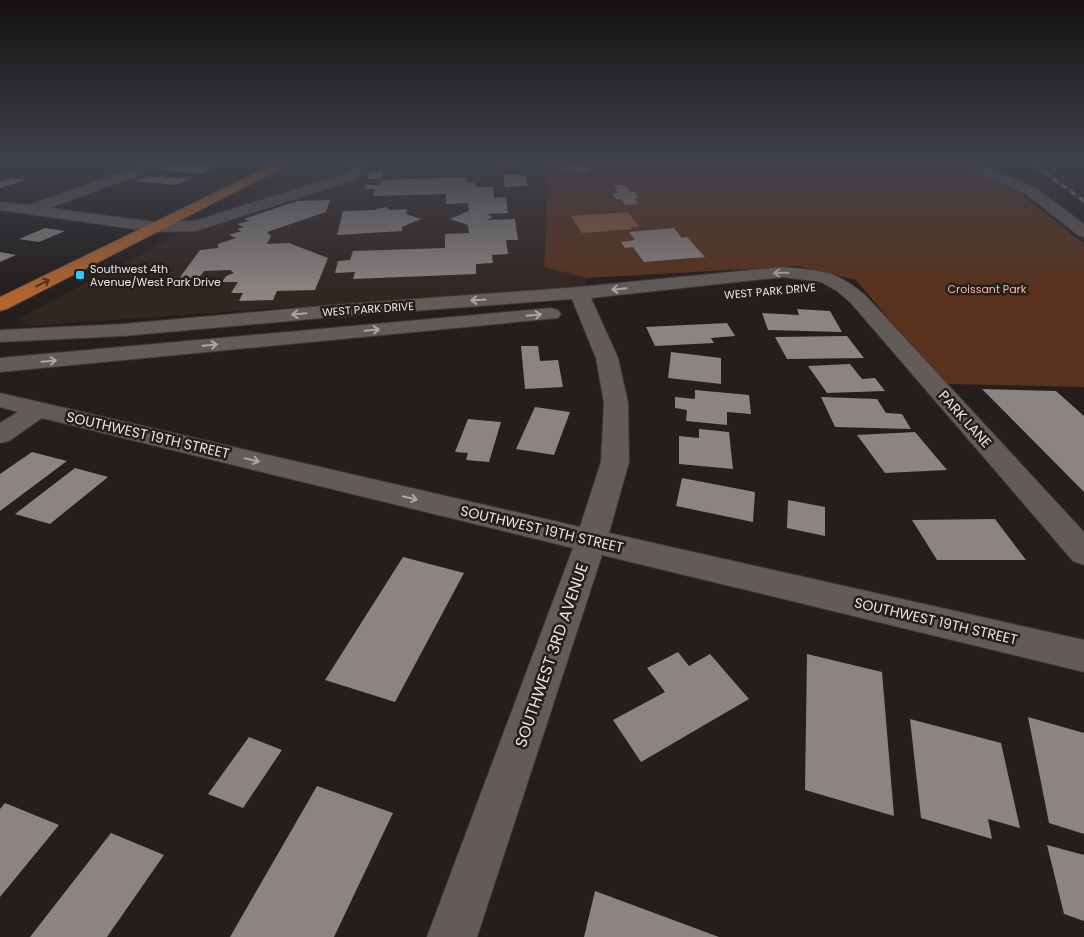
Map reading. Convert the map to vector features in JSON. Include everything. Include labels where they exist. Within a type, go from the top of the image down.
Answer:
[{"type":"main road","points":[[0,287],[171,206]]},
{"type":"main road","points":[[0,305],[198,206]]},
{"type":"street","points":[[0,206],[154,227],[196,226],[259,206]]},
{"type":"street","points":[[2,223],[45,206]]},
{"type":"street","points":[[1051,206],[1084,232]]},
{"type":"street","name":"WEST PARK DRIVE","points":[[0,336],[123,330],[333,311],[583,302],[812,286],[844,287]]},
{"type":"street","name":"PARK LANE","points":[[844,287],[858,299],[1084,553]]},
{"type":"street","name":"WEST PARK DRIVE","points":[[0,365],[583,302]]},
{"type":"street","name":"SOUTHWEST 3RD AVENUE","points":[[452,937],[592,541],[614,462],[616,402],[607,358],[583,302]]},
{"type":"street","name":"SOUTHWEST 19TH STREET","points":[[0,400],[1084,656]]},
{"type":"street","points":[[0,435],[38,410]]},
{"type":"shaded area","points":[[232,206],[547,206],[545,267],[587,278],[586,286],[30,326],[18,319]]},
{"type":"shaded area","points":[[628,212],[639,226],[630,227],[632,229],[582,233],[571,216]]},
{"type":"green space","name":"Croissant Park","points":[[547,206],[1036,206],[1084,244],[1084,387],[943,384],[856,280],[798,266],[587,278],[544,267]]},
{"type":"building","points":[[283,206],[328,206],[326,212],[267,232],[271,236],[267,244],[289,243],[328,258],[315,290],[277,291],[273,300],[239,301],[243,293],[231,293],[238,282],[222,282],[226,276],[234,273],[230,270],[204,271],[198,279],[178,280],[200,250],[218,248],[218,244],[236,238],[229,235],[241,231],[237,229],[244,227],[237,224],[249,221],[244,219]]},
{"type":"building","points":[[468,206],[507,206],[508,213],[486,214],[493,217],[487,220],[515,219],[518,240],[506,240],[508,254],[492,255],[493,263],[476,264],[476,274],[353,279],[355,272],[335,273],[338,261],[350,260],[353,251],[445,248],[445,234],[469,233],[468,225],[450,219],[469,211]]},
{"type":"building","points":[[385,207],[391,210],[407,209],[406,214],[421,219],[402,227],[402,231],[337,235],[343,211],[374,210]]},
{"type":"building","points":[[45,228],[65,231],[39,242],[19,239]]},
{"type":"building","points":[[674,228],[682,238],[687,237],[705,257],[644,262],[633,247],[625,248],[621,242],[635,240],[629,232]]},
{"type":"building","points":[[0,252],[16,255],[0,262]]},
{"type":"building","points":[[797,309],[830,311],[842,332],[768,330],[762,313],[799,315]]},
{"type":"building","points":[[727,323],[735,336],[711,338],[714,343],[655,346],[646,327]]},
{"type":"building","points":[[847,336],[864,358],[787,359],[775,337]]},
{"type":"building","points":[[521,346],[538,346],[540,361],[558,360],[563,387],[525,389]]},
{"type":"building","points":[[671,352],[721,358],[721,384],[668,378]]},
{"type":"building","points":[[850,364],[862,379],[875,378],[885,391],[827,393],[808,366]]},
{"type":"building","points":[[982,389],[1056,391],[1084,416],[1084,492]]},
{"type":"building","points":[[695,390],[749,395],[751,414],[727,412],[727,425],[686,421],[687,410],[675,408],[675,397],[695,399]]},
{"type":"building","points":[[821,397],[877,399],[886,413],[902,414],[911,429],[835,427]]},
{"type":"building","points":[[535,407],[570,412],[554,455],[516,449]]},
{"type":"building","points":[[468,419],[501,422],[489,462],[466,460],[468,453],[455,452]]},
{"type":"building","points":[[699,429],[729,432],[733,469],[679,464],[679,436],[699,438]]},
{"type":"building","points":[[915,432],[947,470],[885,473],[857,435]]},
{"type":"building","points":[[32,452],[67,461],[0,511],[0,474]]},
{"type":"building","points":[[75,468],[108,477],[50,524],[15,514]]},
{"type":"building","points":[[682,478],[755,492],[753,522],[676,506]]},
{"type":"building","points":[[788,500],[825,507],[825,536],[787,528]]},
{"type":"building","points":[[995,519],[1026,560],[937,560],[912,520]]},
{"type":"building","points":[[403,557],[464,573],[395,702],[325,680]]},
{"type":"building","points":[[678,652],[689,666],[710,654],[749,699],[641,762],[613,720],[665,692],[647,668]]},
{"type":"building","points":[[807,654],[882,672],[894,816],[805,790]]},
{"type":"building","points":[[1028,717],[1084,733],[1084,834],[1049,823]]},
{"type":"building","points":[[910,719],[1001,743],[1020,828],[988,819],[992,839],[921,818]]},
{"type":"building","points":[[249,737],[282,750],[243,808],[208,794]]},
{"type":"building","points":[[317,786],[393,813],[334,937],[230,937]]},
{"type":"building","points":[[5,803],[59,825],[0,897],[0,809]]},
{"type":"building","points":[[111,833],[164,855],[107,937],[30,937]]},
{"type":"building","points":[[1047,845],[1084,855],[1084,921],[1064,914]]},
{"type":"building","points":[[595,891],[719,937],[584,937]]},
{"type":"place","name":"Southwest 4th Avenue/West Park Drive","points":[[80,275]]}]
